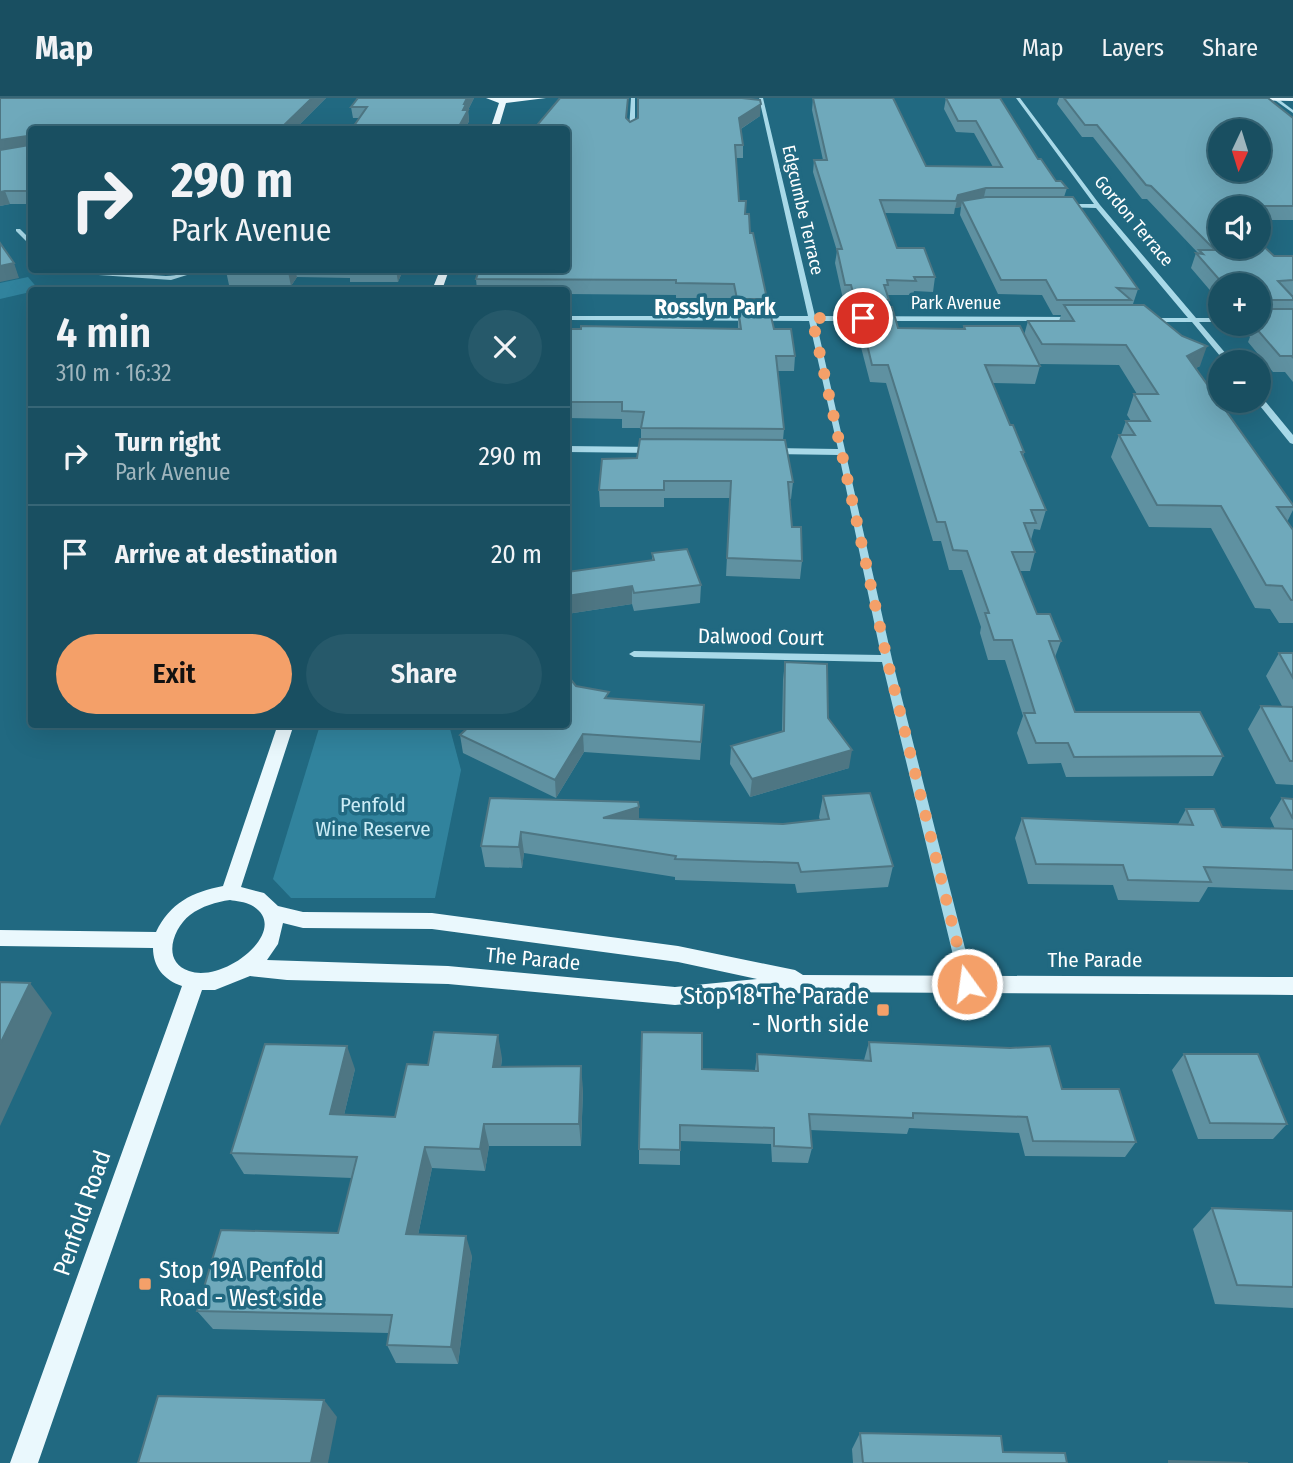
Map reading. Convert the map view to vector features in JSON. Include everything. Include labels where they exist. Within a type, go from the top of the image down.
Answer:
[{"type":"main road","points":[[489,98],[503,102],[543,98]]},
{"type":"main road","points":[[1233,98],[1293,99]]},
{"type":"main road","points":[[495,126],[503,102]]},
{"type":"main road","points":[[230,892],[285,728]]},
{"type":"main road","points":[[230,892],[255,897],[265,903],[272,912],[275,925],[263,955],[249,967],[212,982],[194,982],[178,977],[166,967],[161,955],[162,940],[168,925],[187,907],[212,895],[230,892]]},
{"type":"main road","name":"The Parade","points":[[272,912],[303,920],[445,923],[678,954],[812,983]]},
{"type":"main road","points":[[0,938],[162,940]]},
{"type":"main road","name":"The Parade","points":[[249,967],[287,971],[448,975],[675,996],[812,983],[1293,986]]},
{"type":"main road","name":"Penfold Road","points":[[24,1463],[194,982]]},
{"type":"street","points":[[632,130],[633,98]]},
{"type":"street","name":"Edgcumbe Terrace","points":[[761,98],[843,452],[887,659],[967,984]]},
{"type":"street","name":"Gordon Terrace","points":[[1018,98],[1098,206],[1219,350]]},
{"type":"street","points":[[1274,98],[1293,112]]},
{"type":"street","points":[[1058,206],[1098,206]]},
{"type":"street","points":[[18,230],[28,241]]},
{"type":"street","points":[[76,273],[171,278],[189,273]]},
{"type":"street","name":"Park Avenue","points":[[570,318],[1087,319]]},
{"type":"street","points":[[1143,320],[1208,320]]},
{"type":"street","points":[[1270,413],[1293,441]]},
{"type":"street","points":[[570,449],[663,450]]},
{"type":"street","points":[[758,450],[843,452]]},
{"type":"street","name":"Dalwood Court","points":[[634,654],[887,659]]},
{"type":"green space","points":[[28,277],[36,287],[28,287],[28,293],[0,299],[0,283]]},
{"type":"green space","name":"Penfold Wine Reserve","points":[[319,728],[450,728],[461,770],[435,898],[291,898],[273,879]]},
{"type":"building","points":[[0,98],[312,98],[283,126],[28,126],[28,137],[0,140]]},
{"type":"building","points":[[358,98],[467,98],[463,110],[468,110],[459,126],[354,126],[367,107],[351,107]]},
{"type":"building","points":[[560,98],[628,98],[626,118],[630,122],[638,118],[638,98],[760,100],[761,104],[739,118],[743,145],[735,145],[739,201],[746,201],[745,214],[749,214],[750,233],[753,233],[767,299],[737,299],[734,284],[676,283],[676,280],[476,279],[478,273],[570,273],[570,126],[536,126]]},
{"type":"building","points":[[813,98],[893,98],[926,166],[1002,167],[976,121],[958,121],[946,98],[1000,98],[1038,159],[1041,159],[1056,181],[1061,181],[1067,188],[986,188],[958,195],[956,201],[880,200],[897,248],[924,248],[935,277],[914,277],[916,281],[887,280],[888,285],[884,285],[889,300],[855,300],[851,285],[845,285],[837,249],[842,249],[814,160],[827,160]]},
{"type":"building","points":[[1064,98],[1268,98],[1293,118],[1293,206],[1271,206],[1271,196],[1208,196],[1208,243],[1151,186],[1146,185],[1097,125],[1085,125]]},
{"type":"building","points":[[28,145],[28,191],[0,192],[0,150]]},
{"type":"building","points":[[986,197],[1073,197],[1138,289],[1117,288],[1131,300],[1057,300],[1046,280],[1001,280],[962,201]]},
{"type":"building","points":[[0,243],[14,263],[0,266]]},
{"type":"building","points":[[1199,250],[1208,250],[1208,259],[1271,259],[1271,253],[1274,256],[1293,256],[1293,280],[1278,281],[1293,300],[1271,300],[1271,273],[1214,273],[1196,253],[1203,254]]},
{"type":"building","points":[[1064,305],[1144,305],[1182,336],[1207,346],[1187,356],[1208,386],[1208,413],[1228,413],[1293,505],[1277,507],[1293,530],[1293,600],[1282,586],[1266,585],[1221,506],[1157,505],[1119,435],[1135,435],[1126,421],[1150,421],[1134,394],[1158,394],[1126,345],[1042,344],[1028,321],[1074,321]]},
{"type":"building","points":[[858,307],[892,307],[898,328],[1020,326],[1040,366],[985,365],[1010,425],[1013,425],[1024,452],[1021,452],[1046,510],[1031,510],[1036,523],[1024,523],[1035,552],[1012,552],[1037,614],[1050,614],[1061,641],[1049,641],[1075,712],[1200,712],[1223,756],[1074,757],[1068,743],[1036,743],[1024,713],[1035,713],[1012,640],[994,640],[985,613],[989,613],[967,551],[953,550],[945,522],[937,522],[888,365],[872,365]]},
{"type":"building","points":[[738,308],[769,308],[774,329],[791,329],[795,356],[776,356],[784,429],[641,428],[644,412],[622,411],[622,402],[570,402],[570,329],[581,329],[581,326],[741,329]]},
{"type":"building","points":[[1271,309],[1293,309],[1293,358],[1280,356],[1263,336],[1271,336]]},
{"type":"building","points":[[640,439],[785,440],[793,482],[788,482],[792,527],[801,527],[802,561],[727,558],[731,481],[664,481],[664,490],[599,490],[602,459],[637,458]]},
{"type":"building","points":[[687,549],[701,585],[634,593],[632,586],[570,596],[570,572],[654,560],[652,553]]},
{"type":"building","points":[[1279,653],[1293,653],[1293,678]]},
{"type":"building","points":[[785,662],[827,664],[828,718],[852,750],[752,779],[731,746],[784,731]]},
{"type":"building","points":[[570,679],[576,686],[609,692],[605,698],[704,705],[701,742],[583,734],[555,780],[460,735],[468,728],[570,728]]},
{"type":"building","points":[[1261,706],[1293,707],[1293,761],[1290,761]]},
{"type":"building","points":[[870,793],[893,866],[801,872],[798,863],[675,859],[676,856],[521,832],[519,847],[481,846],[490,798],[638,802],[639,807],[603,818],[783,824],[829,819],[823,796]]},
{"type":"building","points":[[1282,798],[1293,799],[1293,819]]},
{"type":"building","points":[[1186,809],[1214,809],[1222,827],[1293,829],[1293,870],[1204,867],[1211,882],[1128,880],[1123,865],[1036,864],[1022,818],[1193,825]]},
{"type":"building","points":[[0,982],[30,983],[0,1044]]},
{"type":"building","points":[[434,1032],[498,1035],[493,1067],[581,1066],[579,1124],[484,1124],[480,1149],[425,1147],[406,1234],[466,1236],[451,1347],[387,1345],[392,1315],[197,1311],[221,1230],[338,1233],[357,1157],[231,1153],[265,1044],[347,1046],[330,1114],[395,1117],[407,1064],[428,1065]]},
{"type":"building","points":[[642,1032],[702,1033],[702,1069],[758,1071],[757,1054],[871,1061],[869,1042],[1010,1048],[1050,1046],[1062,1089],[1119,1089],[1136,1142],[1033,1141],[1027,1117],[913,1113],[913,1118],[809,1114],[812,1148],[774,1146],[774,1128],[680,1125],[680,1150],[639,1149]]},
{"type":"building","points":[[1184,1054],[1258,1054],[1287,1124],[1210,1123]]},
{"type":"building","points":[[1212,1208],[1293,1211],[1293,1287],[1237,1285]]},
{"type":"building","points":[[158,1396],[324,1400],[311,1463],[138,1463]]},
{"type":"building","points":[[860,1433],[1001,1436],[1003,1452],[1065,1453],[1067,1463],[863,1463]]},
{"type":"building","points":[[1169,1461],[1248,1463],[1169,1463]]},
{"type":"place","name":"Stop 18 The Parade - North side","points":[[883,1010]]},
{"type":"place","name":"Stop 19A Penfold Road - West side","points":[[145,1284]]},
{"type":"district","name":"Rosslyn Park","points":[[715,307]]},
{"type":"route","points":[[863,318],[812,318],[887,659],[967,984]]}]
